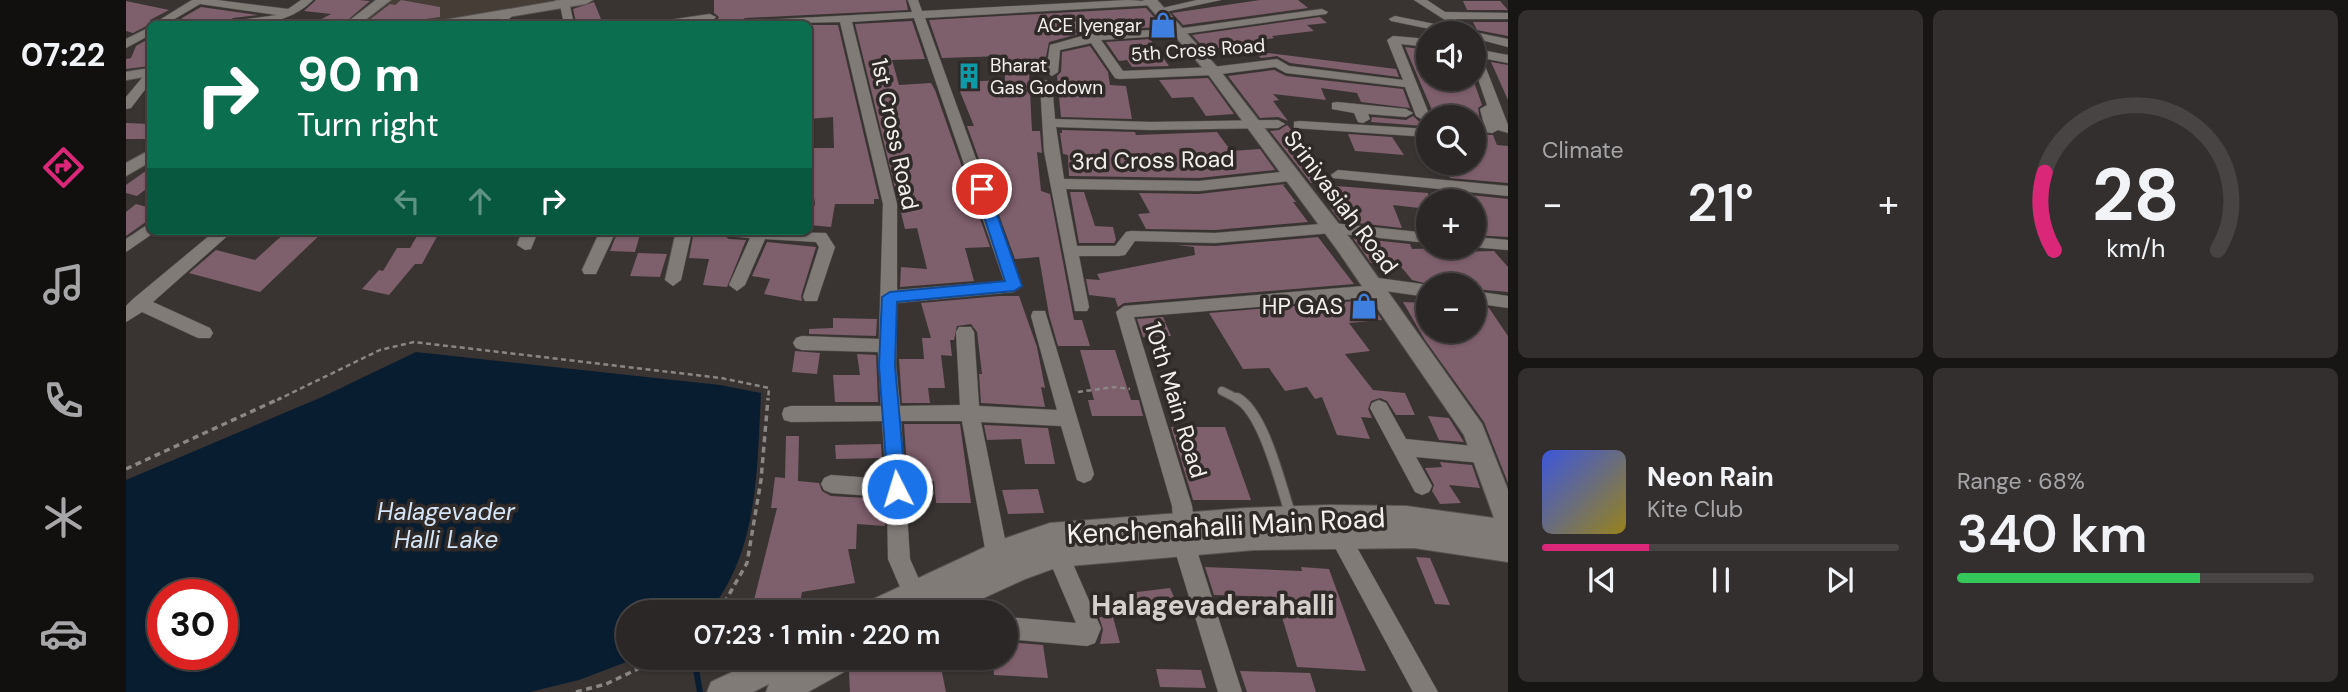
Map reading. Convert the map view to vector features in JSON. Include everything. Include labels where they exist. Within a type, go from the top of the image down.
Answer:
[{"type":"street","points":[[164,21],[200,0],[290,13]]},
{"type":"street","points":[[255,21],[284,17],[308,0]]},
{"type":"street","points":[[356,21],[384,0]]},
{"type":"street","points":[[462,21],[586,0]]},
{"type":"street","points":[[890,297],[1014,286],[913,0]]},
{"type":"street","points":[[807,21],[1216,0]]},
{"type":"street","points":[[1419,0],[1452,21]]},
{"type":"street","points":[[562,2],[568,21]]},
{"type":"street","name":"Srinivasiah Road","points":[[1154,4],[1213,71],[1332,228],[1474,431],[1508,523]]},
{"type":"street","points":[[1081,307],[1048,123],[1049,78],[1054,48],[1093,37],[1176,32],[1322,12]]},
{"type":"street","points":[[501,21],[509,13]]},
{"type":"street","points":[[1443,15],[1508,16]]},
{"type":"street","points":[[683,21],[710,17]]},
{"type":"street","name":"1st Cross Road","points":[[845,18],[890,204],[887,346],[899,559],[918,600]]},
{"type":"street","points":[[1395,19],[1416,23]]},
{"type":"street","points":[[129,41],[147,32]]},
{"type":"street","points":[[129,41],[147,37]]},
{"type":"street","name":"5th Cross Road","points":[[1093,37],[1119,75],[1213,71],[1277,63],[1286,69],[1403,84]]},
{"type":"street","points":[[1486,38],[1508,43]]},
{"type":"street","points":[[1416,42],[1394,40],[1419,105]]},
{"type":"street","points":[[1508,59],[1475,55],[1502,127],[1508,130]]},
{"type":"street","points":[[126,76],[147,74]]},
{"type":"street","points":[[126,105],[147,78]]},
{"type":"street","points":[[1338,106],[1406,113]]},
{"type":"street","points":[[1486,107],[1493,127],[1486,127]]},
{"type":"street","points":[[1360,110],[1367,129]]},
{"type":"street","points":[[1048,123],[1150,126],[1278,124]]},
{"type":"street","points":[[1298,125],[1416,132]]},
{"type":"street","points":[[1486,138],[1508,140]]},
{"type":"street","points":[[126,171],[147,157]]},
{"type":"street","points":[[1338,175],[1508,191]]},
{"type":"street","name":"3rd Cross Road","points":[[1059,184],[1199,186],[1290,176]]},
{"type":"street","points":[[1072,251],[1119,251],[1131,236],[1215,238],[1332,228],[1416,236]]},
{"type":"street","points":[[126,247],[147,230]]},
{"type":"street","points":[[126,316],[220,235]]},
{"type":"street","points":[[590,270],[606,235]]},
{"type":"street","points":[[673,280],[683,235]]},
{"type":"street","points":[[737,285],[759,235]]},
{"type":"street","points":[[807,235],[821,237],[827,247],[811,297]]},
{"type":"street","points":[[1486,243],[1508,245]]},
{"type":"street","points":[[1374,287],[1416,290]]},
{"type":"street","name":"10th Main Road","points":[[1230,692],[1185,534],[1182,506],[1124,312],[1374,287]]},
{"type":"street","points":[[1486,299],[1508,302]]},
{"type":"street","points":[[139,303],[204,333]]},
{"type":"street","points":[[1039,317],[1084,474]]},
{"type":"street","points":[[965,332],[970,414],[998,554]]},
{"type":"street","points":[[802,343],[887,346]]},
{"type":"street","points":[[1380,408],[1422,486]]},
{"type":"street","points":[[791,414],[970,414],[1069,419]]},
{"type":"street","points":[[1399,447],[1482,455]]},
{"type":"street","points":[[831,484],[897,489]]},
{"type":"street","name":"Kenchenahalli Main Road","points":[[928,600],[1058,555],[1292,518],[1406,517],[1508,531]]},
{"type":"street","name":"Kenchenahalli Main Road","points":[[924,600],[998,554],[1050,535],[1414,536],[1508,550]]},
{"type":"street","points":[[1339,535],[1426,692]]},
{"type":"street","points":[[1018,629],[1087,635],[1090,628],[1058,555]]},
{"type":"street","points":[[721,692],[768,670]]},
{"type":"street","points":[[780,692],[819,670]]},
{"type":"lane","points":[[1222,391],[1241,401],[1258,422],[1270,450],[1279,488],[1292,518]]},
{"type":"path","points":[[126,469],[380,350],[414,342],[721,378],[768,388],[761,480],[747,563],[726,600]]},
{"type":"path","points":[[1061,393],[1114,387],[1147,389]]},
{"type":"path","points":[[576,692],[606,684],[636,670]]},
{"type":"shaded area","points":[[392,0],[554,1],[441,21],[364,21]]},
{"type":"water","name":"Halagevader Halli Lake","points":[[416,352],[720,385],[761,393],[752,508],[738,562],[717,600],[616,600],[616,666],[579,680],[530,692],[126,692],[126,480],[322,397]]},
{"type":"building","points":[[316,0],[370,1],[347,21],[318,21],[331,14],[304,11]]},
{"type":"building","points":[[401,0],[440,7],[440,17],[413,21],[368,21],[390,4],[395,5]]},
{"type":"building","points":[[714,0],[906,0],[908,10],[745,18],[741,21],[717,20],[719,17],[714,13]]},
{"type":"building","points":[[1260,0],[1298,0],[1308,8],[1183,25],[1172,13]]},
{"type":"building","points":[[126,1],[169,10],[147,21],[147,26],[133,33],[126,31]]},
{"type":"building","points":[[1463,1],[1500,1],[1508,10],[1467,10]]},
{"type":"building","points":[[594,2],[602,21],[576,21],[573,9]]},
{"type":"building","points":[[201,7],[258,15],[233,18],[230,21],[180,21]]},
{"type":"building","points":[[1146,8],[1163,27],[1093,30],[1049,42],[1043,71],[1029,72],[1032,131],[1040,131],[1042,153],[1037,152],[1041,191],[1050,194],[1074,320],[1082,320],[1090,346],[1058,346],[1049,315],[1039,257],[1015,259],[967,126],[974,126],[959,89],[963,89],[960,82],[1005,80],[1004,56],[942,58],[929,20]]},
{"type":"building","points":[[1320,17],[1327,23],[1307,25],[1314,31],[1272,36],[1274,38],[1206,50],[1192,35]]},
{"type":"building","points":[[912,21],[925,59],[892,60],[899,85],[931,83],[935,90],[990,247],[965,248],[974,281],[900,287],[901,267],[927,269],[917,228],[905,229],[855,24]]},
{"type":"building","points":[[1486,22],[1508,22],[1508,36],[1486,32]]},
{"type":"building","points":[[812,25],[838,25],[879,199],[874,199],[874,204],[835,204],[831,227],[812,225],[815,203],[812,148],[834,148],[833,117],[812,119]]},
{"type":"building","points":[[1150,39],[1169,66],[1132,67],[1127,60],[1119,61],[1106,42]]},
{"type":"building","points":[[147,40],[147,66],[126,69],[126,59],[131,58],[136,46]]},
{"type":"building","points":[[1090,46],[1108,72],[1110,85],[1126,86],[1132,119],[1061,117],[1057,76],[1061,72],[1062,52]]},
{"type":"building","points":[[1405,47],[1416,48],[1416,73]]},
{"type":"building","points":[[1253,51],[1396,69],[1399,77],[1290,63],[1277,56],[1261,58]]},
{"type":"building","points":[[1491,62],[1508,65],[1508,100],[1496,73]]},
{"type":"building","points":[[1274,70],[1286,76],[1403,89],[1410,108],[1361,102],[1357,93],[1321,88],[1326,100],[1273,94],[1279,100],[1273,101],[1288,121],[1278,117],[1260,118],[1228,76]]},
{"type":"building","points":[[1208,78],[1234,114],[1206,116],[1193,97],[1172,98],[1159,80]]},
{"type":"building","points":[[1424,91],[1477,91],[1482,105],[1430,105]]},
{"type":"building","points":[[1413,116],[1416,125],[1371,122],[1372,117],[1406,120]]},
{"type":"building","points":[[126,123],[147,124],[147,139],[126,139]]},
{"type":"building","points":[[1287,125],[1297,136],[1291,137],[1330,182],[1311,183],[1270,131]]},
{"type":"building","points":[[1062,130],[1135,132],[1136,135],[1217,132],[1231,151],[1260,149],[1275,170],[1199,178],[1069,176],[1068,155],[1063,154],[1060,133]]},
{"type":"building","points":[[1348,134],[1392,137],[1404,155],[1355,151]]},
{"type":"building","points":[[1486,135],[1493,135],[1497,145],[1508,146],[1508,183],[1450,178],[1448,175],[1486,175]]},
{"type":"building","points":[[147,170],[147,188],[137,196],[126,193],[126,185]]},
{"type":"building","points":[[1286,184],[1283,185],[1308,222],[1215,230],[1146,229],[1138,214],[1150,213],[1139,193],[1199,194]]},
{"type":"building","points":[[1323,185],[1416,192],[1416,208],[1393,205],[1402,228],[1340,221],[1331,209]]},
{"type":"building","points":[[1070,192],[1084,192],[1095,226],[1113,227],[1116,240],[1114,243],[1079,243]]},
{"type":"building","points":[[1486,197],[1508,199],[1508,237],[1486,236]]},
{"type":"building","points":[[136,204],[147,207],[147,221],[126,236],[126,212]]},
{"type":"building","points":[[283,235],[320,235],[260,292],[189,273],[216,250],[255,260]]},
{"type":"building","points":[[418,235],[438,235],[422,264],[415,264],[389,295],[362,289],[379,270],[383,271],[397,248],[410,248]]},
{"type":"building","points":[[616,235],[640,235],[635,252],[610,251]]},
{"type":"building","points":[[693,235],[724,235],[729,239],[746,240],[727,287],[703,285],[709,259],[689,258]]},
{"type":"building","points":[[1318,237],[1354,284],[1124,303],[1118,307],[1115,298],[1089,295],[1086,279],[1100,280],[1097,274],[1195,255],[1194,247],[1177,245],[1215,246]]},
{"type":"building","points":[[1353,238],[1410,244],[1412,249],[1416,249],[1416,259],[1486,259],[1486,251],[1494,251],[1508,267],[1508,292],[1486,290],[1486,273],[1416,273],[1416,281],[1412,280],[1397,262],[1371,263]]},
{"type":"building","points":[[767,242],[816,247],[801,296],[802,301],[764,294],[770,279],[752,276]]},
{"type":"building","points":[[638,253],[667,254],[660,277],[630,276]]},
{"type":"building","points":[[1019,296],[1037,347],[1045,388],[1041,387],[1045,407],[981,403],[979,374],[982,374],[977,332],[971,324],[957,326],[954,340],[950,340],[952,356],[941,355],[945,388],[928,388],[930,403],[902,403],[899,359],[924,359],[922,338],[931,338],[921,303]]},
{"type":"building","points":[[1368,300],[1382,320],[1349,323],[1370,351],[1345,354],[1373,390],[1405,393],[1415,415],[1396,415],[1387,401],[1380,398],[1371,401],[1368,409],[1372,418],[1361,417],[1370,439],[1337,435],[1322,397],[1315,399],[1307,387],[1285,391],[1269,368],[1243,369],[1209,313]]},
{"type":"building","points":[[1403,302],[1416,303],[1416,324]]},
{"type":"building","points":[[1486,308],[1489,308],[1508,336],[1508,483],[1484,422],[1427,343],[1486,343]]},
{"type":"building","points":[[1163,317],[1171,336],[1143,337],[1137,319]]},
{"type":"building","points":[[833,318],[877,319],[876,336],[809,334],[809,329],[833,328]]},
{"type":"building","points":[[1080,350],[1115,350],[1131,400],[1139,400],[1143,416],[1092,416],[1088,400],[1094,400]]},
{"type":"building","points":[[795,351],[820,353],[817,374],[792,372]]},
{"type":"building","points":[[857,354],[876,355],[878,402],[835,402],[833,375],[860,375]]},
{"type":"building","points":[[1428,416],[1449,418],[1464,442],[1439,440]]},
{"type":"building","points":[[904,424],[960,424],[971,503],[936,503],[934,481],[908,481]]},
{"type":"building","points":[[984,425],[1048,428],[1055,464],[1025,464],[1021,439],[987,440]]},
{"type":"building","points":[[1171,427],[1225,427],[1251,500],[1193,500]]},
{"type":"building","points":[[786,436],[799,436],[798,481],[819,483],[822,491],[831,496],[884,499],[885,526],[857,524],[856,549],[848,549],[855,583],[802,592],[801,600],[754,600],[777,508],[771,508],[775,477],[785,478]]},
{"type":"building","points":[[881,444],[882,458],[836,459],[835,445]]},
{"type":"building","points":[[1440,462],[1472,465],[1480,488],[1449,485],[1461,503],[1440,504],[1432,491],[1434,485],[1425,468],[1442,467]]},
{"type":"building","points":[[1038,489],[1044,513],[1008,514],[1002,490]]},
{"type":"building","points":[[1416,557],[1430,558],[1450,605],[1435,604]]},
{"type":"building","points":[[1205,567],[1302,571],[1301,567],[1329,569],[1366,671],[1297,667],[1276,597],[1214,595]]},
{"type":"building","points":[[1170,588],[1181,613],[1139,618],[1129,593]]},
{"type":"building","points":[[1099,617],[1113,617],[1120,643],[1100,644],[1103,629]]},
{"type":"building","points":[[1018,643],[1043,645],[1048,678],[994,675],[994,670],[1018,670]]},
{"type":"building","points":[[1156,669],[1201,670],[1206,688],[1160,687]]},
{"type":"building","points":[[941,670],[946,692],[850,692],[849,672]]},
{"type":"building","points":[[1240,671],[1310,673],[1316,692],[1247,692]]},
{"type":"waterway","points":[[696,670],[700,692]]},
{"type":"place","name":"ACE Iyengar","points":[[1163,25]]},
{"type":"place","name":"Bharat Gas Godown","points":[[969,76]]},
{"type":"place","name":"HP GAS","points":[[1364,306]]},
{"type":"district","name":"Halagevaderahalli","points":[[1213,605]]},
{"type":"route","points":[[897,489],[887,366],[890,297],[1014,286],[982,189]]}]
